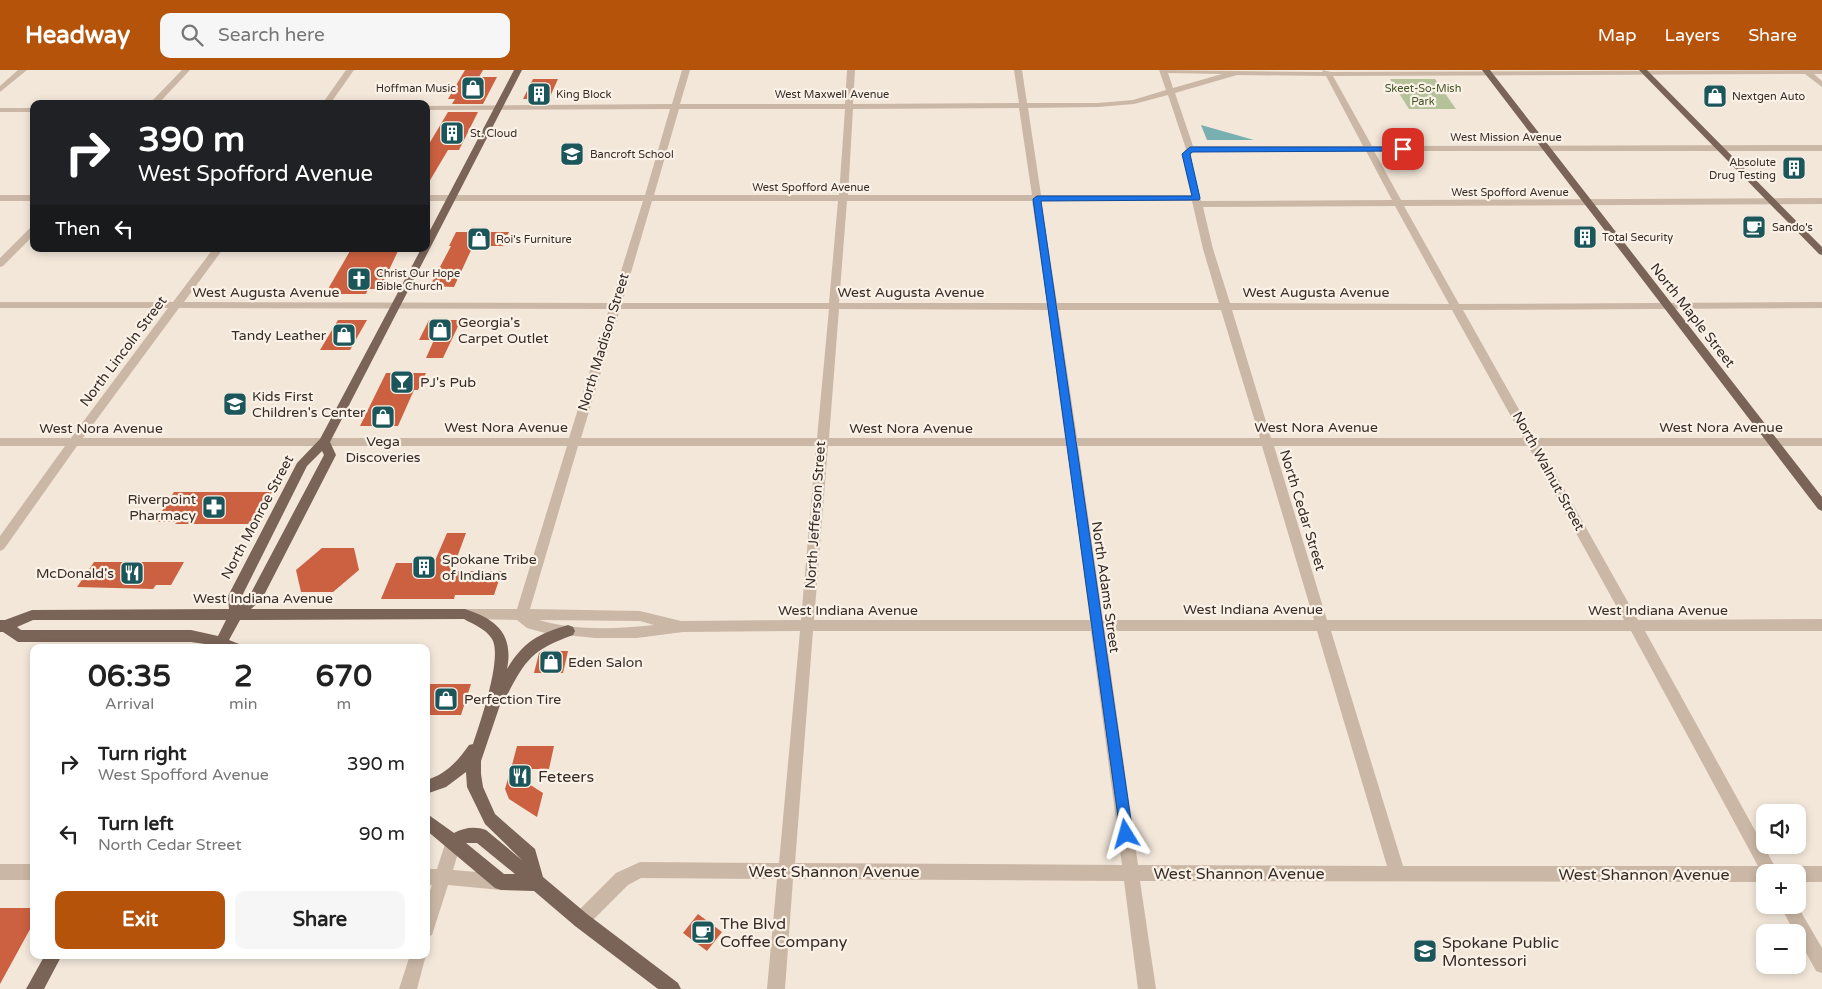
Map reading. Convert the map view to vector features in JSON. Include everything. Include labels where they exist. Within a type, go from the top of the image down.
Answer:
[{"type":"main road","name":"North Monroe Street","points":[[430,240],[518,70]]},
{"type":"main road","name":"North Maple Street","points":[[1488,72],[1822,506]]},
{"type":"main road","points":[[1645,72],[1822,252]]},
{"type":"main road","name":"North Monroe Street","points":[[236,615],[234,596],[256,552],[303,463],[324,442],[424,252]]},
{"type":"main road","name":"North Monroe Street","points":[[225,644],[236,615],[257,595],[330,454],[324,442]]},
{"type":"main road","points":[[465,614],[488,625],[499,638],[503,654],[491,712],[474,760],[473,774],[480,801],[490,819],[525,851],[536,883]]},
{"type":"main road","name":"West Indiana Avenue","points":[[3,626],[32,615],[465,614]]},
{"type":"main road","name":"West Indiana Avenue","points":[[3,626],[18,636],[190,636],[217,644]]},
{"type":"main road","points":[[491,712],[518,663],[530,648],[548,636],[568,631]]},
{"type":"main road","points":[[430,786],[452,776],[462,767],[483,738]]},
{"type":"main road","points":[[430,823],[501,882],[536,883]]},
{"type":"main road","points":[[453,842],[464,836],[480,835],[581,920],[672,989]]},
{"type":"main road","points":[[35,989],[52,959]]},
{"type":"street","points":[[0,90],[23,70]]},
{"type":"street","points":[[157,100],[186,70]]},
{"type":"street","points":[[329,100],[350,70]]},
{"type":"street","name":"North Madison Street","points":[[522,614],[572,442],[649,198],[686,70]]},
{"type":"street","name":"North Jefferson Street","points":[[776,989],[843,199],[851,70]]},
{"type":"street","name":"North Adams Street","points":[[1018,70],[1072,443],[1147,989]]},
{"type":"street","name":"West Maxwell Avenue","points":[[1163,70],[1234,74],[1327,72],[1822,72]]},
{"type":"street","name":"North Cedar Street","points":[[1163,70],[1190,149],[1186,154],[1208,249],[1398,874]]},
{"type":"street","points":[[1805,71],[1822,85]]},
{"type":"street","name":"North Walnut Street","points":[[1327,72],[1398,204],[1635,626],[1766,864]]},
{"type":"street","name":"West Maxwell Avenue","points":[[430,108],[1116,103],[1134,102],[1196,83],[1234,74]]},
{"type":"street","points":[[0,110],[30,110]]},
{"type":"street","name":"West Mission Avenue","points":[[1190,149],[1822,148]]},
{"type":"street","points":[[0,198],[30,198]]},
{"type":"street","name":"West Spofford Avenue","points":[[430,198],[1037,199],[1398,204],[1822,202]]},
{"type":"street","points":[[0,264],[30,233]]},
{"type":"street","name":"North Lincoln Street","points":[[0,546],[73,443],[216,252]]},
{"type":"street","name":"West Augusta Avenue","points":[[0,305],[1457,307],[1822,304]]},
{"type":"street","name":"West Nora Avenue","points":[[0,442],[1822,442]]},
{"type":"street","name":"West Indiana Avenue","points":[[465,614],[640,616],[683,626]]},
{"type":"street","name":"West Indiana Avenue","points":[[522,614],[523,619],[529,622],[568,631],[637,632],[683,626],[1822,625]]},
{"type":"street","points":[[430,903],[434,877],[453,842]]},
{"type":"street","name":"West Shannon Avenue","points":[[581,920],[622,879],[640,870],[1756,874]]},
{"type":"street","points":[[0,872],[30,872]]},
{"type":"street","points":[[1806,874],[1822,874]]},
{"type":"street","points":[[434,877],[470,878],[501,882]]},
{"type":"street","points":[[1793,914],[1822,965]]},
{"type":"street","points":[[408,989],[417,959]]},
{"type":"green space","name":"Skeet-So-Mish Park","points":[[1390,79],[1435,79],[1456,109],[1409,109]]},
{"type":"water","points":[[1201,125],[1254,140],[1207,140]]},
{"type":"building","name":"Hoffman Music","points":[[465,70],[483,70],[479,77],[497,77],[483,104],[452,104],[455,99],[448,99]]},
{"type":"building","points":[[533,79],[558,79],[549,99],[523,99]]},
{"type":"building","name":"St. Cloud","points":[[448,112],[478,112],[459,150],[448,150],[430,180],[430,142]]},
{"type":"building","points":[[456,232],[509,232],[503,246],[473,246],[454,287],[430,286],[451,246],[449,246]]},
{"type":"building","name":"Christ Our Hope Bible Church","points":[[349,252],[398,252],[380,289],[368,289],[366,294],[332,294],[335,289],[328,289]]},
{"type":"building","name":"Tandy Leather","points":[[338,320],[367,320],[350,350],[320,350]]},
{"type":"building","name":"Georgia's Carpet Outlet","points":[[429,320],[461,320],[443,358],[426,358],[434,340],[419,340]]},
{"type":"building","points":[[386,373],[426,373],[418,390],[414,390],[398,426],[360,426]]},
{"type":"building","name":"Riverpoint Pharmacy","points":[[174,492],[272,492],[254,524],[175,524],[177,522],[155,522]]},
{"type":"building","name":"Spokane Tribe of Indians","points":[[447,533],[466,533],[452,571],[502,571],[494,595],[455,595],[454,599],[381,599],[396,563],[434,563]]},
{"type":"building","points":[[322,548],[354,548],[359,570],[333,592],[301,592],[296,570]]},
{"type":"building","name":"McDonald's","points":[[94,562],[184,562],[171,585],[156,585],[153,589],[77,587]]},
{"type":"building","name":"Eden Salon","points":[[542,651],[568,651],[563,673],[534,673],[539,653]]},
{"type":"building","name":"Perfection Tire","points":[[430,684],[471,684],[461,715],[430,715]]},
{"type":"building","points":[[517,746],[554,746],[549,769],[511,769]]},
{"type":"building","points":[[510,772],[543,793],[537,817],[509,799],[505,789]]},
{"type":"building","points":[[0,908],[30,908],[30,929],[0,984]]},
{"type":"building","name":"The Blvd Coffee Company","points":[[698,914],[722,932],[707,951],[683,933]]},
{"type":"place","name":"Hoffman Music","points":[[473,88]]},
{"type":"place","name":"King Block","points":[[539,94]]},
{"type":"place","name":"Nextgen Auto","points":[[1715,96]]},
{"type":"place","name":"St. Cloud","points":[[452,133]]},
{"type":"place","name":"Bancroft School","points":[[572,154]]},
{"type":"place","name":"Absolute Drug Testing","points":[[1794,168]]},
{"type":"place","name":"Sando's","points":[[1754,227]]},
{"type":"place","name":"Total Security","points":[[1585,237]]},
{"type":"place","name":"Roi's Furniture","points":[[479,239]]},
{"type":"place","name":"Christ Our Hope Bible Church","points":[[359,279]]},
{"type":"place","name":"Georgia's Carpet Outlet","points":[[440,330]]},
{"type":"place","name":"Tandy Leather","points":[[344,335]]},
{"type":"place","name":"PJ's Pub","points":[[402,382]]},
{"type":"place","name":"Kids First Children's Center","points":[[235,404]]},
{"type":"place","name":"Vega Discoveries","points":[[383,417]]},
{"type":"place","name":"Riverpoint Pharmacy","points":[[214,507]]},
{"type":"place","name":"Spokane Tribe of Indians","points":[[424,567]]},
{"type":"place","name":"McDonald's","points":[[132,573]]},
{"type":"place","name":"Eden Salon","points":[[551,662]]},
{"type":"place","name":"Perfection Tire","points":[[446,699]]},
{"type":"place","name":"Feteers","points":[[520,776]]},
{"type":"place","name":"The Blvd Coffee Company","points":[[703,932]]},
{"type":"place","name":"Spokane Public Montessori","points":[[1425,951]]},
{"type":"route","points":[[1126,834],[1037,199],[1196,198],[1186,154],[1190,149],[1403,149]]}]
